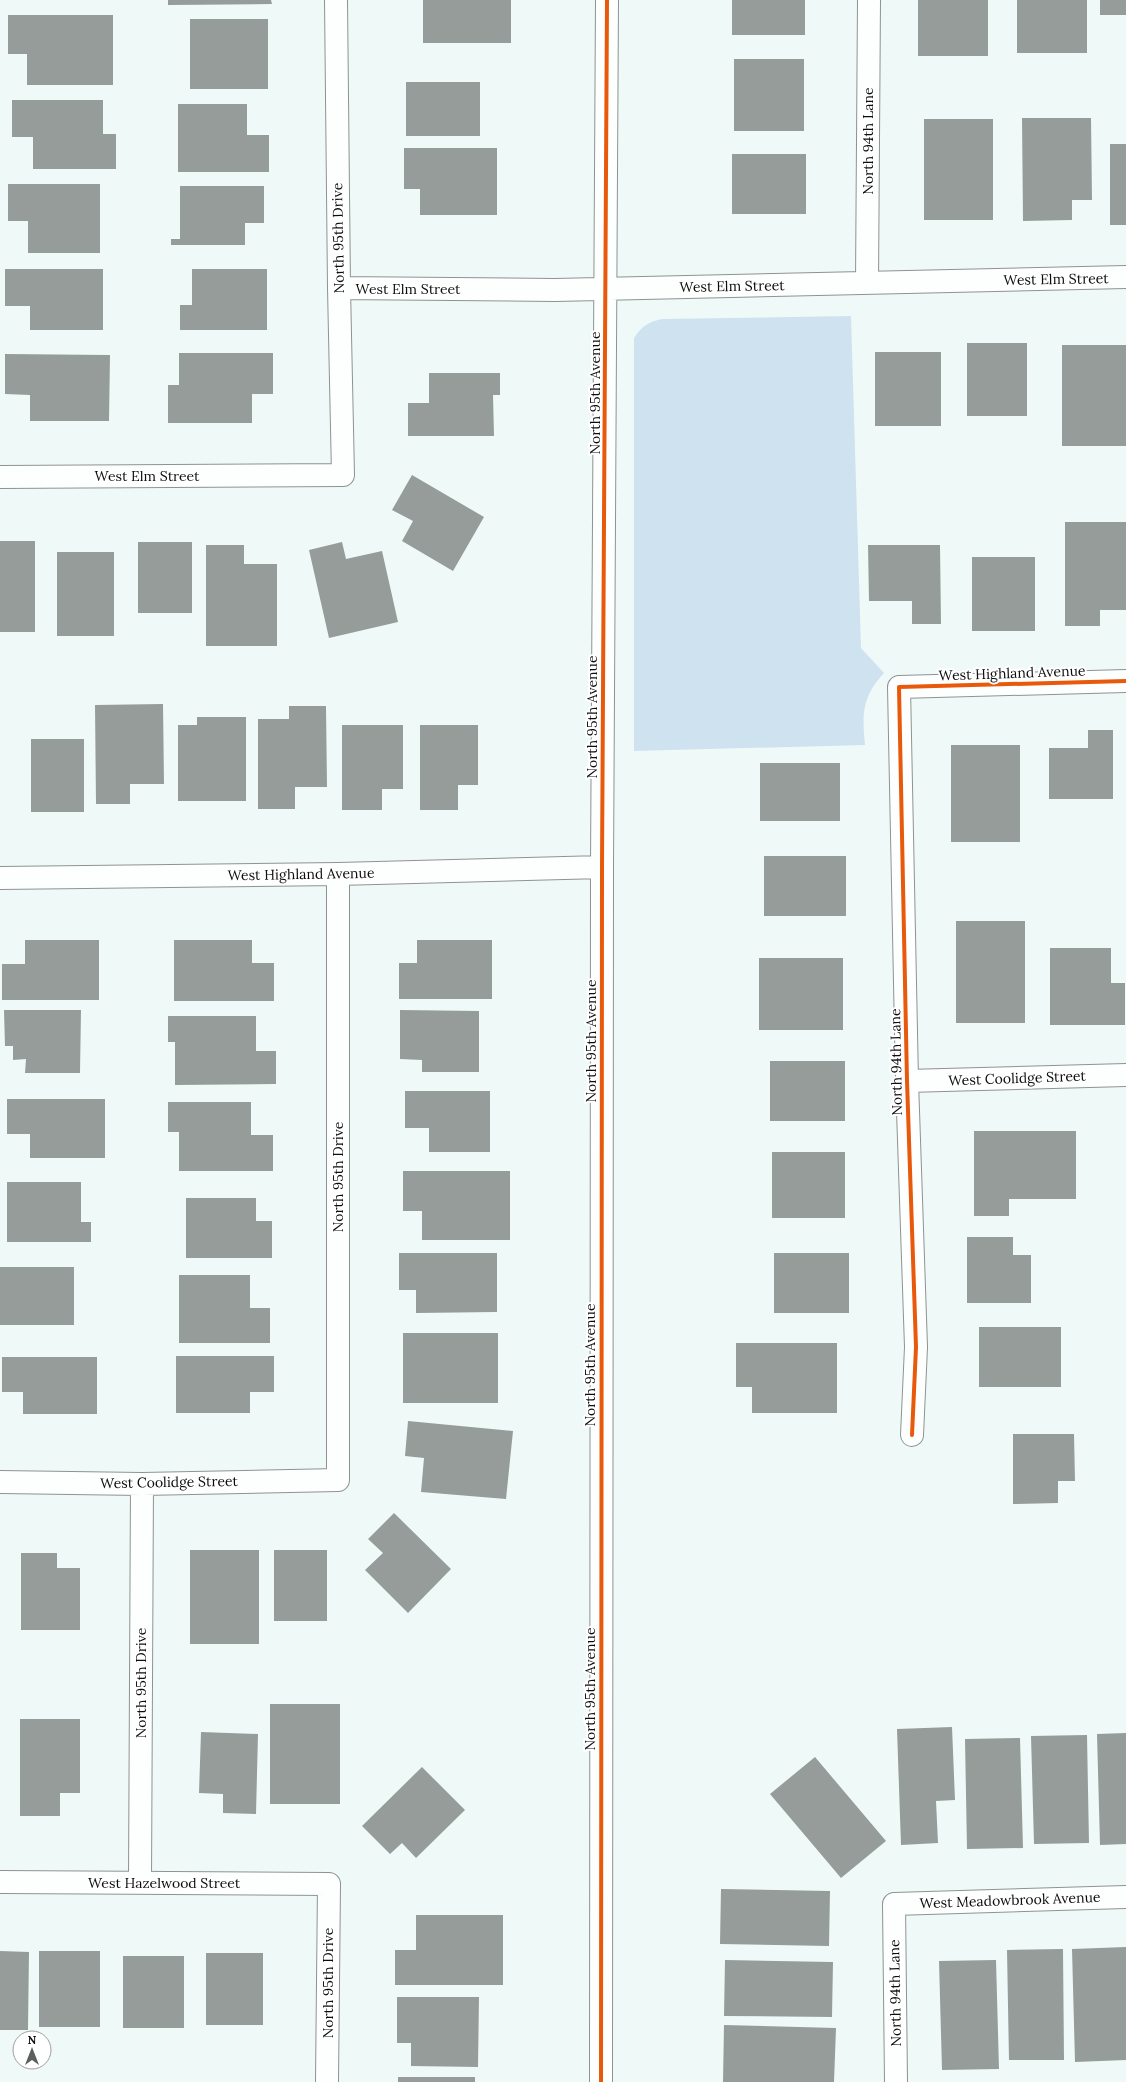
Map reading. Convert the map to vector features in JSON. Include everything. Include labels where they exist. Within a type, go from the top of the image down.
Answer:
[{"type":"street","name":"North 95th Drive","points":[[336,0],[339,288],[343,475]]},
{"type":"street","name":"North 95th Avenue","points":[[601,2082],[602,867],[606,289],[606,0]]},
{"type":"street","name":"North 94th Lane","points":[[867,283],[869,0]]},
{"type":"street","name":"West Elm Street","points":[[339,288],[606,289],[1126,277]]},
{"type":"street","name":"West Elm Street","points":[[0,477],[343,475]]},
{"type":"street","name":"West Highland Avenue","points":[[898,687],[1126,681]]},
{"type":"street","name":"North 94th Lane","points":[[898,687],[907,1081],[916,1347],[912,1435]]},
{"type":"street","name":"West Highland Avenue","points":[[0,878],[338,874],[602,867]]},
{"type":"street","name":"North 95th Drive","points":[[338,874],[338,1480]]},
{"type":"street","name":"West Coolidge Street","points":[[907,1081],[1126,1075]]},
{"type":"street","name":"West Coolidge Street","points":[[0,1482],[142,1484],[338,1480]]},
{"type":"street","name":"North 95th Drive","points":[[140,1882],[142,1484]]},
{"type":"street","name":"West Hazelwood Street","points":[[0,1882],[328,1884]]},
{"type":"street","name":"North 95th Drive","points":[[327,2082],[328,1884]]},
{"type":"street","name":"West Meadowbrook Avenue","points":[[894,1904],[1126,1897]]},
{"type":"street","name":"North 94th Lane","points":[[894,1904],[896,2082]]},
{"type":"shaded area","points":[[851,316],[861,648],[884,673],[871,690],[865,706],[865,745],[634,751],[634,338],[646,325],[662,319]]},
{"type":"building","points":[[168,0],[271,0],[272,4],[168,5]]},
{"type":"building","points":[[423,0],[511,0],[511,43],[423,43]]},
{"type":"building","points":[[732,0],[805,0],[805,35],[732,35]]},
{"type":"building","points":[[918,0],[988,0],[988,56],[918,56]]},
{"type":"building","points":[[1017,0],[1087,0],[1087,53],[1017,53]]},
{"type":"building","points":[[1100,0],[1126,0],[1126,15],[1100,15]]},
{"type":"building","points":[[8,15],[113,15],[113,85],[27,85],[27,54],[8,54]]},
{"type":"building","points":[[190,19],[268,19],[268,89],[190,89]]},
{"type":"building","points":[[734,59],[804,59],[804,131],[734,131]]},
{"type":"building","points":[[406,82],[480,82],[480,136],[406,136]]},
{"type":"building","points":[[12,100],[103,100],[103,134],[116,134],[116,169],[33,169],[33,137],[12,137]]},
{"type":"building","points":[[178,104],[247,104],[247,135],[269,135],[269,172],[178,172]]},
{"type":"building","points":[[1022,118],[1091,118],[1092,200],[1072,200],[1072,220],[1023,221]]},
{"type":"building","points":[[924,119],[993,119],[993,220],[924,220]]},
{"type":"building","points":[[1110,144],[1126,144],[1126,225],[1110,225]]},
{"type":"building","points":[[404,148],[497,148],[497,215],[420,215],[420,189],[404,189]]},
{"type":"building","points":[[732,154],[806,154],[806,214],[732,214]]},
{"type":"building","points":[[8,184],[100,184],[100,253],[28,253],[28,221],[8,221]]},
{"type":"building","points":[[180,186],[264,186],[264,223],[245,223],[245,245],[171,245],[171,239],[180,239]]},
{"type":"building","points":[[5,269],[103,269],[103,330],[30,330],[30,306],[5,306]]},
{"type":"building","points":[[192,269],[267,269],[267,330],[180,330],[180,305],[192,305]]},
{"type":"building","points":[[967,343],[1027,343],[1027,416],[967,416]]},
{"type":"building","points":[[1062,345],[1126,345],[1126,446],[1062,446]]},
{"type":"building","points":[[875,352],[941,352],[941,426],[875,426]]},
{"type":"building","points":[[179,353],[273,353],[273,394],[252,394],[252,423],[168,423],[168,385],[179,385]]},
{"type":"building","points":[[5,354],[110,355],[109,421],[30,421],[30,395],[5,394]]},
{"type":"building","points":[[429,373],[500,373],[500,395],[493,395],[494,436],[408,436],[408,403],[429,403]]},
{"type":"building","points":[[412,475],[484,517],[453,571],[402,541],[413,521],[392,510]]},
{"type":"building","points":[[1065,522],[1126,522],[1126,610],[1100,610],[1100,626],[1065,626]]},
{"type":"building","points":[[0,541],[35,541],[35,632],[0,632]]},
{"type":"building","points":[[138,542],[192,542],[192,613],[138,613]]},
{"type":"building","points":[[342,542],[346,559],[382,551],[398,622],[329,638],[309,550]]},
{"type":"building","points":[[206,545],[244,545],[244,564],[277,564],[277,646],[206,646]]},
{"type":"building","points":[[868,545],[940,545],[941,624],[912,624],[912,601],[869,601]]},
{"type":"building","points":[[57,552],[114,552],[114,636],[57,636]]},
{"type":"building","points":[[972,557],[1035,557],[1035,631],[972,631]]},
{"type":"building","points":[[163,704],[164,784],[130,784],[130,804],[96,804],[95,705]]},
{"type":"building","points":[[289,706],[326,706],[327,787],[295,787],[295,809],[258,809],[258,719],[289,719]]},
{"type":"building","points":[[197,717],[246,717],[246,801],[178,801],[178,725],[197,725]]},
{"type":"building","points":[[342,725],[403,725],[403,789],[382,789],[382,810],[342,810]]},
{"type":"building","points":[[420,725],[478,725],[478,785],[458,785],[458,810],[420,810]]},
{"type":"building","points":[[1088,730],[1113,730],[1113,799],[1049,799],[1049,748],[1088,748]]},
{"type":"building","points":[[31,739],[84,739],[84,812],[31,812]]},
{"type":"building","points":[[951,745],[1020,745],[1020,842],[951,842]]},
{"type":"building","points":[[760,763],[840,763],[840,821],[760,821]]},
{"type":"building","points":[[764,856],[846,856],[846,916],[764,916]]},
{"type":"building","points":[[956,921],[1025,921],[1025,1023],[956,1023]]},
{"type":"building","points":[[25,940],[99,940],[99,1000],[2,1000],[2,964],[25,964]]},
{"type":"building","points":[[174,940],[252,940],[252,963],[274,963],[274,1001],[174,1001]]},
{"type":"building","points":[[417,940],[492,940],[492,999],[399,999],[399,963],[417,963]]},
{"type":"building","points":[[1050,948],[1111,948],[1111,983],[1125,983],[1125,1025],[1050,1025]]},
{"type":"building","points":[[759,958],[843,958],[843,1030],[759,1030]]},
{"type":"building","points":[[4,1010],[81,1010],[80,1073],[25,1073],[26,1059],[13,1060],[13,1046],[5,1046]]},
{"type":"building","points":[[400,1010],[479,1011],[479,1072],[422,1072],[422,1060],[400,1059]]},
{"type":"building","points":[[168,1016],[256,1016],[256,1051],[276,1051],[276,1084],[175,1085],[175,1042],[168,1042]]},
{"type":"building","points":[[770,1061],[845,1061],[845,1121],[770,1121]]},
{"type":"building","points":[[405,1091],[490,1091],[490,1152],[429,1152],[429,1128],[405,1128]]},
{"type":"building","points":[[7,1099],[105,1099],[105,1158],[30,1158],[30,1134],[7,1134]]},
{"type":"building","points":[[168,1102],[251,1102],[251,1135],[273,1135],[273,1171],[179,1171],[179,1132],[168,1132]]},
{"type":"building","points":[[974,1131],[1076,1131],[1076,1199],[1009,1199],[1009,1216],[974,1216]]},
{"type":"building","points":[[772,1152],[845,1152],[845,1218],[772,1218]]},
{"type":"building","points":[[403,1171],[510,1171],[510,1240],[422,1240],[422,1211],[403,1211]]},
{"type":"building","points":[[7,1182],[81,1182],[81,1222],[91,1222],[91,1242],[7,1242]]},
{"type":"building","points":[[186,1198],[256,1198],[256,1221],[272,1221],[272,1258],[186,1258]]},
{"type":"building","points":[[967,1237],[1013,1237],[1013,1255],[1031,1255],[1031,1303],[967,1303]]},
{"type":"building","points":[[399,1253],[497,1253],[497,1312],[416,1313],[416,1290],[399,1290]]},
{"type":"building","points":[[774,1253],[849,1253],[849,1313],[774,1313]]},
{"type":"building","points":[[0,1267],[74,1267],[74,1325],[0,1325]]},
{"type":"building","points":[[179,1275],[250,1275],[250,1308],[270,1308],[270,1343],[179,1343]]},
{"type":"building","points":[[979,1327],[1061,1327],[1061,1387],[979,1387]]},
{"type":"building","points":[[403,1333],[498,1333],[498,1403],[403,1403]]},
{"type":"building","points":[[736,1343],[837,1343],[837,1413],[752,1413],[752,1387],[736,1387]]},
{"type":"building","points":[[176,1356],[274,1356],[274,1392],[250,1392],[250,1413],[176,1413]]},
{"type":"building","points":[[2,1357],[97,1357],[97,1414],[23,1414],[23,1392],[2,1392]]},
{"type":"building","points":[[408,1421],[513,1431],[506,1499],[421,1492],[424,1458],[405,1456]]},
{"type":"building","points":[[1013,1434],[1074,1434],[1075,1481],[1058,1481],[1058,1503],[1013,1504]]},
{"type":"building","points":[[394,1513],[451,1569],[408,1613],[365,1570],[383,1553],[368,1539]]},
{"type":"building","points":[[190,1550],[259,1550],[259,1644],[190,1644]]},
{"type":"building","points":[[274,1550],[327,1550],[327,1621],[274,1621]]},
{"type":"building","points":[[21,1553],[57,1553],[57,1568],[80,1568],[80,1630],[21,1630]]},
{"type":"building","points":[[270,1704],[340,1704],[340,1804],[270,1804]]},
{"type":"building","points":[[20,1719],[80,1719],[80,1793],[60,1793],[60,1816],[20,1816]]},
{"type":"building","points":[[952,1727],[955,1800],[936,1801],[938,1843],[901,1845],[897,1729]]},
{"type":"building","points":[[201,1732],[258,1734],[256,1814],[223,1813],[223,1794],[199,1793]]},
{"type":"building","points":[[1126,1733],[1126,1844],[1100,1845],[1097,1734]]},
{"type":"building","points":[[1087,1735],[1089,1843],[1034,1844],[1031,1736]]},
{"type":"building","points":[[1020,1738],[1023,1848],[967,1849],[965,1739]]},
{"type":"building","points":[[815,1757],[886,1841],[841,1878],[770,1794]]},
{"type":"building","points":[[422,1767],[465,1810],[416,1858],[402,1843],[390,1854],[362,1826]]},
{"type":"building","points":[[721,1889],[830,1891],[829,1946],[720,1944]]},
{"type":"building","points":[[416,1915],[503,1915],[503,1985],[395,1985],[395,1950],[416,1950]]},
{"type":"building","points":[[1126,1947],[1126,2060],[1075,2062],[1072,1949]]},
{"type":"building","points":[[1063,1949],[1064,2060],[1009,2060],[1007,1950]]},
{"type":"building","points":[[0,1951],[29,1952],[28,2030],[0,2030]]},
{"type":"building","points":[[39,1951],[100,1951],[100,2027],[39,2027]]},
{"type":"building","points":[[206,1953],[263,1953],[263,2025],[206,2025]]},
{"type":"building","points":[[123,1956],[184,1956],[184,2028],[123,2028]]},
{"type":"building","points":[[725,1960],[833,1962],[832,2017],[724,2016]]},
{"type":"building","points":[[996,1960],[999,2069],[942,2070],[939,1961]]},
{"type":"building","points":[[397,1997],[479,1997],[478,2067],[411,2066],[411,2043],[397,2043]]},
{"type":"building","points":[[724,2025],[836,2028],[834,2082],[723,2082]]},
{"type":"building","points":[[398,2077],[475,2077],[475,2082],[398,2082]]},
{"type":"cycle path","points":[[601,2082],[602,867],[607,0]]},
{"type":"cycle path","points":[[912,1435],[916,1347],[907,1081],[899,687],[1126,681]]}]
